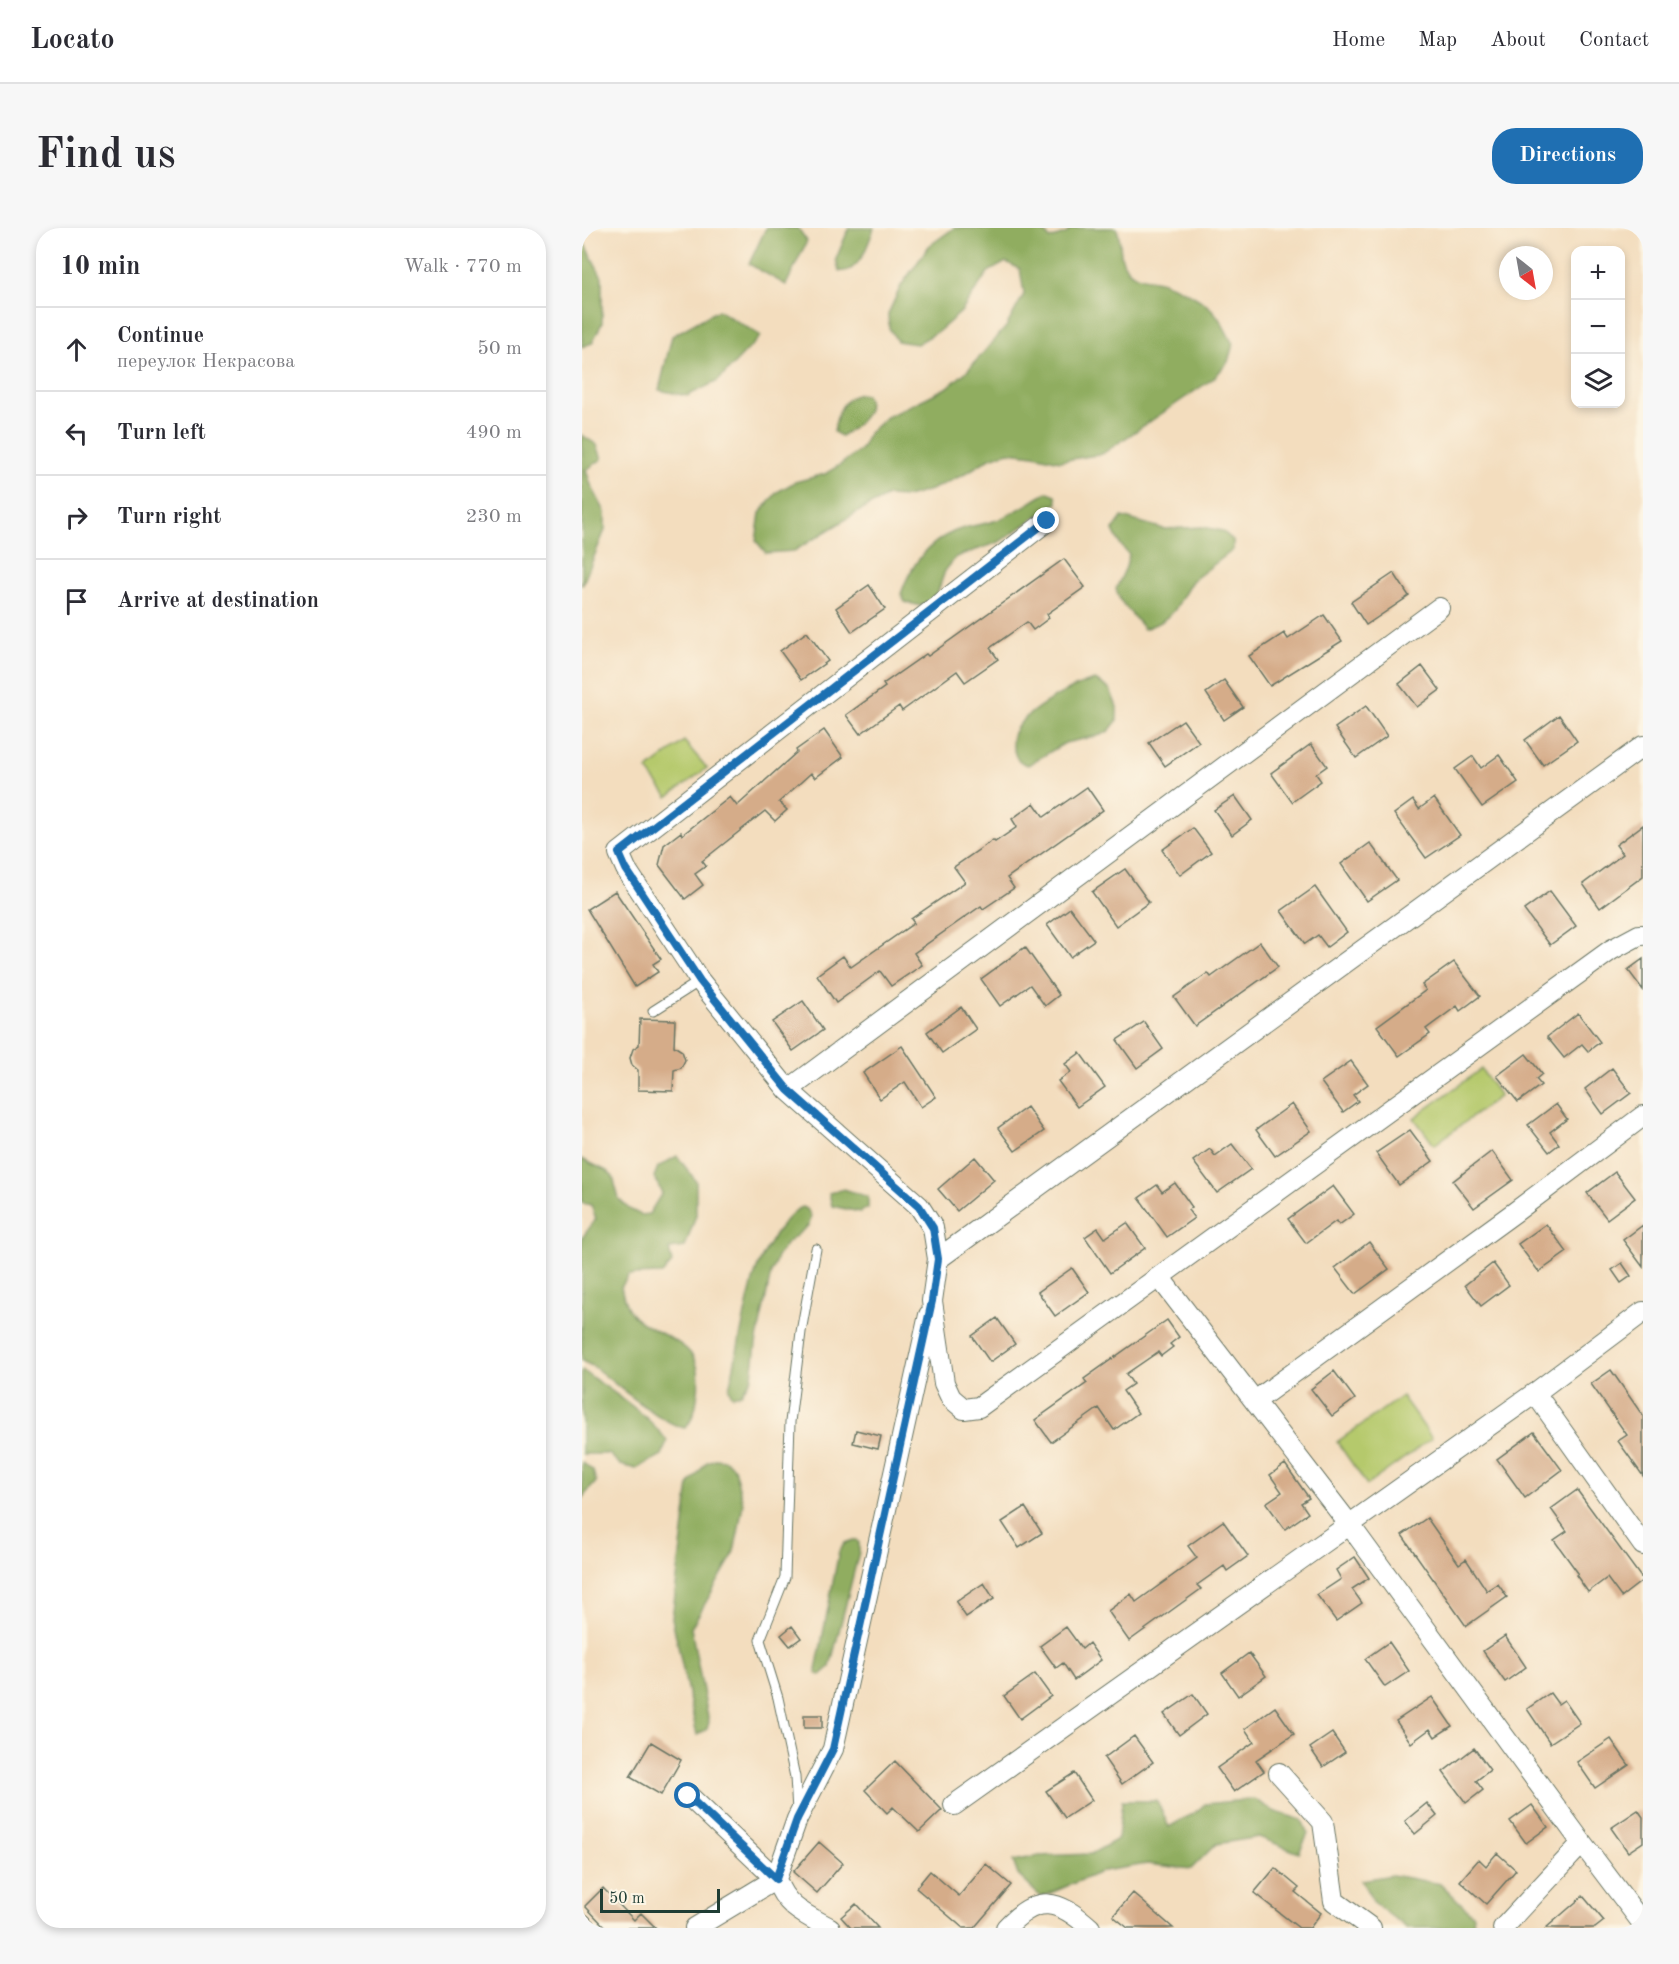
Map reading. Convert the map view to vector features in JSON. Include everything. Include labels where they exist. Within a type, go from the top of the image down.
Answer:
[{"type":"street","points":[[695,1928],[776,1879],[797,1819],[833,1749],[932,1301],[938,1259],[933,1228],[919,1206],[788,1090],[700,981],[626,869],[619,853],[1047,521]]},
{"type":"street","points":[[788,1090],[1439,609]]},
{"type":"street","points":[[938,1259],[1643,746]]},
{"type":"street","points":[[932,1301],[944,1383],[951,1398],[964,1409],[979,1407],[1611,950],[1643,935]]},
{"type":"street","points":[[1255,1401],[1643,1116]]},
{"type":"street","points":[[1160,1278],[1349,1524],[1643,1924]]},
{"type":"street","points":[[954,1805],[1535,1393],[1643,1312]]},
{"type":"street","points":[[1535,1393],[1643,1545]]},
{"type":"street","points":[[1279,1773],[1323,1822],[1334,1901],[1371,1928]]},
{"type":"street","points":[[688,1796],[776,1879],[780,1892],[795,1908],[830,1928]]},
{"type":"street","points":[[1503,1928],[1582,1843]]},
{"type":"street","points":[[1006,1928],[1020,1913],[1036,1905],[1049,1904],[1065,1908],[1090,1928]]},
{"type":"street","points":[[582,1924],[586,1928]]},
{"type":"lane","points":[[653,1011],[700,981]]},
{"type":"lane","points":[[797,1819],[795,1777],[778,1698],[760,1640],[785,1577],[790,1422],[801,1332],[816,1250]]},
{"type":"green space","points":[[766,228],[798,228],[807,241],[786,285],[749,264]]},
{"type":"green space","points":[[849,228],[874,228],[858,263],[846,271],[839,271],[836,259]]},
{"type":"green space","points":[[954,228],[1042,228],[1050,239],[1067,233],[1071,228],[1116,228],[1123,262],[1129,271],[1187,292],[1212,309],[1233,344],[1228,362],[1214,378],[1102,454],[1060,461],[1008,452],[990,458],[963,475],[931,490],[907,497],[887,496],[794,551],[766,553],[756,541],[760,513],[777,492],[795,482],[825,474],[840,465],[861,449],[869,433],[887,417],[948,387],[968,370],[1006,327],[1024,294],[1020,269],[1006,262],[988,272],[961,312],[939,331],[917,344],[897,341],[889,328],[888,314],[901,286],[929,246]]},
{"type":"green space","points":[[582,239],[602,277],[602,323],[592,343],[582,347]]},
{"type":"green space","points":[[718,310],[761,336],[718,381],[687,396],[659,390],[672,336]]},
{"type":"green space","points":[[859,394],[866,395],[868,407],[866,413],[858,424],[841,436],[834,432],[838,414],[848,399]]},
{"type":"green space","points":[[582,435],[597,445],[602,459],[586,470],[605,512],[605,530],[582,586]]},
{"type":"green space","points":[[1048,492],[1056,495],[1057,503],[999,542],[956,557],[945,571],[936,597],[921,606],[905,602],[901,594],[909,575],[920,557],[935,543],[958,530],[1015,512]]},
{"type":"green space","points":[[1122,517],[1164,529],[1203,527],[1222,531],[1233,540],[1233,550],[1192,581],[1174,611],[1161,622],[1144,629],[1120,600],[1116,589],[1129,555],[1113,530]]},
{"type":"green space","points":[[1095,680],[1110,689],[1117,707],[1117,721],[1109,731],[1065,743],[1028,765],[1018,760],[1012,741],[1022,721],[1059,695]]},
{"type":"green space","points":[[684,741],[707,768],[668,797],[647,770]]},
{"type":"green space","points":[[1481,1069],[1500,1096],[1434,1145],[1414,1118]]},
{"type":"green space","points":[[677,1156],[696,1181],[696,1215],[685,1247],[669,1249],[672,1263],[662,1274],[629,1275],[621,1287],[624,1301],[633,1316],[685,1348],[696,1363],[699,1384],[695,1411],[685,1428],[651,1411],[594,1367],[582,1361],[582,1238],[596,1219],[591,1205],[582,1203],[582,1159],[607,1171],[613,1177],[619,1199],[629,1209],[641,1215],[649,1214],[662,1193],[654,1177],[658,1167]]},
{"type":"green space","points":[[844,1189],[868,1197],[868,1208],[860,1212],[832,1206],[829,1193]]},
{"type":"green space","points":[[803,1207],[811,1216],[809,1225],[787,1243],[777,1257],[771,1273],[756,1344],[752,1377],[741,1394],[732,1396],[729,1389],[755,1274],[762,1257],[781,1226],[788,1217]]},
{"type":"green space","points":[[582,1370],[628,1403],[659,1430],[667,1441],[662,1455],[636,1469],[621,1465],[609,1454],[582,1454]]},
{"type":"green space","points":[[1402,1396],[1432,1438],[1367,1485],[1337,1442]]},
{"type":"green space","points":[[715,1459],[725,1460],[734,1468],[743,1503],[733,1555],[691,1628],[709,1722],[707,1729],[697,1735],[672,1618],[689,1484],[707,1462]]},
{"type":"green space","points":[[582,1462],[593,1471],[596,1482],[582,1498]]},
{"type":"green space","points":[[853,1540],[859,1543],[859,1552],[830,1667],[821,1675],[817,1674],[839,1551],[845,1543]]},
{"type":"green space","points":[[1255,1799],[1273,1811],[1302,1820],[1308,1834],[1299,1853],[1259,1837],[1216,1844],[1191,1869],[1147,1864],[1103,1871],[1041,1897],[1018,1875],[1013,1861],[1038,1856],[1091,1854],[1118,1839],[1122,1801],[1157,1801],[1169,1827],[1205,1804]]},
{"type":"green space","points":[[1392,1875],[1441,1884],[1473,1915],[1474,1928],[1407,1928],[1374,1903],[1361,1880]]},
{"type":"building","points":[[1064,559],[1085,587],[1047,614],[1049,618],[1033,630],[1027,622],[990,648],[998,659],[965,682],[957,671],[902,711],[899,706],[860,734],[846,715],[885,687],[883,684],[926,654],[928,656]]},
{"type":"building","points":[[1394,573],[1409,596],[1366,625],[1351,602]]},
{"type":"building","points":[[869,585],[885,609],[852,632],[836,608]]},
{"type":"building","points":[[1324,615],[1342,641],[1270,686],[1249,656],[1284,633],[1288,639]]},
{"type":"building","points":[[807,632],[828,661],[801,680],[780,651]]},
{"type":"building","points":[[1422,666],[1440,690],[1417,707],[1399,684]]},
{"type":"building","points":[[1224,680],[1243,707],[1224,720],[1206,693]]},
{"type":"building","points":[[1366,706],[1387,736],[1356,758],[1335,728]]},
{"type":"building","points":[[1559,715],[1577,741],[1543,765],[1525,740]]},
{"type":"building","points":[[1183,720],[1199,742],[1165,766],[1149,743]]},
{"type":"building","points":[[824,730],[843,757],[815,778],[811,773],[779,802],[787,810],[775,821],[765,811],[702,861],[706,866],[695,874],[703,885],[685,899],[659,865],[664,845],[681,832],[682,835],[730,797],[737,806],[797,752],[796,750]]},
{"type":"building","points":[[1311,744],[1327,766],[1316,774],[1321,781],[1292,802],[1271,773]]},
{"type":"building","points":[[1499,755],[1518,782],[1482,807],[1455,769],[1473,756],[1481,768]]},
{"type":"building","points":[[1087,787],[1103,810],[1007,878],[1014,888],[983,909],[981,906],[914,953],[922,965],[891,986],[880,971],[836,1003],[817,975],[843,956],[851,967],[914,923],[911,919],[965,882],[954,867],[993,840],[995,842],[1017,827],[1012,819],[1034,803],[1044,817]]},
{"type":"building","points":[[1235,796],[1252,820],[1232,835],[1214,810]]},
{"type":"building","points":[[1434,798],[1460,835],[1426,858],[1394,814],[1413,800],[1419,809]]},
{"type":"building","points":[[1643,825],[1643,876],[1600,908],[1583,884],[1623,854],[1616,845]]},
{"type":"building","points":[[1193,828],[1211,852],[1180,875],[1162,850]]},
{"type":"building","points":[[1370,843],[1397,880],[1367,901],[1341,864]]},
{"type":"building","points":[[1125,869],[1149,902],[1116,926],[1092,892]]},
{"type":"building","points":[[1315,887],[1347,932],[1327,947],[1318,935],[1305,944],[1281,911]]},
{"type":"building","points":[[615,891],[661,959],[653,964],[658,972],[635,987],[587,909]]},
{"type":"building","points":[[1550,891],[1576,926],[1550,945],[1524,910]]},
{"type":"building","points":[[1070,908],[1094,940],[1070,957],[1047,925]]},
{"type":"building","points":[[1260,942],[1278,967],[1195,1026],[1174,997],[1208,973],[1211,977]]},
{"type":"building","points":[[1025,947],[1059,995],[1045,1006],[1030,985],[1000,1006],[981,979]]},
{"type":"building","points":[[1643,959],[1643,990],[1628,970]]},
{"type":"building","points":[[1454,962],[1480,996],[1460,1011],[1457,1006],[1426,1029],[1430,1034],[1399,1056],[1377,1026],[1426,990],[1422,985]]},
{"type":"building","points":[[803,1001],[823,1030],[793,1051],[772,1022]]},
{"type":"building","points":[[961,1007],[976,1029],[942,1053],[927,1032]]},
{"type":"building","points":[[1578,1013],[1600,1042],[1588,1051],[1582,1044],[1564,1058],[1547,1037]]},
{"type":"building","points":[[640,1019],[675,1020],[674,1046],[682,1051],[685,1060],[681,1068],[674,1070],[673,1091],[638,1090],[638,1070],[632,1065],[630,1058],[633,1049],[639,1045]]},
{"type":"building","points":[[1144,1022],[1163,1049],[1137,1068],[1117,1040]]},
{"type":"building","points":[[902,1046],[936,1097],[921,1107],[905,1082],[880,1099],[863,1073]]},
{"type":"building","points":[[1080,1053],[1105,1087],[1077,1107],[1058,1081],[1071,1072],[1065,1064]]},
{"type":"building","points":[[1526,1054],[1542,1074],[1536,1079],[1541,1085],[1518,1102],[1497,1076]]},
{"type":"building","points":[[1351,1061],[1368,1084],[1353,1095],[1358,1101],[1343,1112],[1321,1082]]},
{"type":"building","points":[[1612,1068],[1631,1093],[1603,1114],[1585,1089]]},
{"type":"building","points":[[1292,1104],[1311,1131],[1275,1156],[1256,1130]]},
{"type":"building","points":[[1556,1104],[1567,1119],[1550,1132],[1559,1144],[1549,1152],[1528,1125]]},
{"type":"building","points":[[1027,1107],[1044,1131],[1015,1151],[998,1128]]},
{"type":"building","points":[[1410,1130],[1433,1161],[1399,1185],[1376,1153]]},
{"type":"building","points":[[1232,1144],[1251,1169],[1217,1193],[1193,1161],[1210,1149],[1215,1156]]},
{"type":"building","points":[[1492,1151],[1513,1180],[1474,1208],[1453,1181]]},
{"type":"building","points":[[975,1157],[994,1180],[957,1211],[938,1189]]},
{"type":"building","points":[[1615,1172],[1635,1198],[1607,1219],[1587,1193]]},
{"type":"building","points":[[1175,1183],[1192,1207],[1188,1210],[1194,1218],[1167,1237],[1139,1198],[1157,1185],[1162,1192]]},
{"type":"building","points":[[1333,1186],[1354,1214],[1339,1225],[1336,1221],[1306,1243],[1288,1219]]},
{"type":"building","points":[[1127,1223],[1145,1248],[1110,1273],[1085,1237],[1098,1228],[1105,1238]]},
{"type":"building","points":[[1546,1224],[1567,1252],[1539,1272],[1518,1244]]},
{"type":"building","points":[[1643,1225],[1643,1267],[1623,1240]]},
{"type":"building","points":[[1369,1242],[1389,1269],[1355,1294],[1335,1268]]},
{"type":"building","points":[[1493,1263],[1509,1285],[1481,1306],[1465,1285]]},
{"type":"building","points":[[1622,1263],[1631,1276],[1621,1283],[1612,1270]]},
{"type":"building","points":[[1072,1268],[1089,1292],[1055,1316],[1038,1292]]},
{"type":"building","points":[[997,1318],[1015,1344],[990,1362],[972,1336]]},
{"type":"building","points":[[1167,1320],[1179,1337],[1170,1344],[1173,1347],[1161,1356],[1158,1352],[1126,1374],[1133,1384],[1123,1391],[1138,1413],[1114,1430],[1099,1408],[1051,1442],[1035,1420],[1087,1383],[1084,1379]]},
{"type":"building","points":[[1611,1370],[1643,1416],[1643,1476],[1618,1441],[1627,1435],[1591,1384]]},
{"type":"building","points":[[1334,1371],[1355,1399],[1332,1416],[1311,1389]]},
{"type":"building","points":[[856,1430],[881,1436],[878,1449],[853,1443]]},
{"type":"building","points":[[1534,1432],[1562,1470],[1525,1498],[1497,1459]]},
{"type":"building","points":[[1285,1464],[1309,1498],[1301,1503],[1308,1513],[1285,1529],[1266,1503],[1282,1492],[1270,1475]]},
{"type":"building","points":[[1577,1490],[1643,1580],[1621,1597],[1607,1578],[1588,1592],[1576,1575],[1578,1573],[1554,1540],[1567,1531],[1551,1509]]},
{"type":"building","points":[[1025,1507],[1042,1533],[1019,1548],[1002,1522]]},
{"type":"building","points":[[1427,1518],[1459,1564],[1466,1559],[1487,1591],[1498,1584],[1507,1597],[1466,1626],[1402,1535]]},
{"type":"building","points":[[1223,1521],[1248,1556],[1227,1571],[1224,1566],[1197,1585],[1201,1589],[1129,1641],[1108,1611],[1131,1594],[1136,1602],[1197,1558],[1188,1546]]},
{"type":"building","points":[[1355,1557],[1369,1578],[1352,1589],[1362,1603],[1336,1621],[1317,1595],[1341,1579],[1336,1570]]},
{"type":"building","points":[[984,1583],[994,1599],[966,1617],[956,1602]]},
{"type":"building","points":[[792,1626],[801,1638],[790,1646],[781,1635]]},
{"type":"building","points":[[1066,1627],[1082,1649],[1089,1643],[1101,1660],[1074,1680],[1063,1663],[1056,1668],[1040,1646]]},
{"type":"building","points":[[1505,1636],[1526,1667],[1505,1682],[1483,1651]]},
{"type":"building","points":[[1389,1642],[1409,1671],[1385,1687],[1365,1659]]},
{"type":"building","points":[[1249,1653],[1266,1676],[1238,1696],[1222,1673]]},
{"type":"building","points":[[1035,1674],[1051,1696],[1020,1719],[1004,1696]]},
{"type":"building","points":[[1550,1693],[1558,1704],[1564,1700],[1580,1723],[1550,1743],[1527,1709]]},
{"type":"building","points":[[1193,1694],[1207,1714],[1179,1735],[1164,1714]]},
{"type":"building","points":[[1432,1697],[1452,1726],[1435,1737],[1430,1729],[1411,1743],[1396,1721]]},
{"type":"building","points":[[1275,1707],[1294,1734],[1256,1760],[1264,1771],[1234,1792],[1217,1768],[1254,1742],[1245,1729]]},
{"type":"building","points":[[804,1715],[822,1715],[822,1728],[804,1728]]},
{"type":"building","points":[[1332,1733],[1345,1752],[1323,1767],[1310,1748]]},
{"type":"building","points":[[1134,1736],[1153,1762],[1122,1784],[1104,1758]]},
{"type":"building","points":[[1611,1739],[1629,1765],[1595,1788],[1577,1762]]},
{"type":"building","points":[[651,1742],[681,1760],[661,1795],[630,1777]]},
{"type":"building","points":[[1474,1748],[1490,1770],[1476,1781],[1483,1790],[1466,1803],[1443,1772]]},
{"type":"building","points":[[895,1761],[942,1810],[919,1832],[893,1807],[887,1813],[865,1790]]},
{"type":"building","points":[[1074,1773],[1092,1800],[1065,1818],[1046,1791]]},
{"type":"building","points":[[1427,1803],[1437,1816],[1415,1834],[1405,1821]]},
{"type":"building","points":[[1532,1805],[1548,1827],[1526,1843],[1510,1821]]},
{"type":"building","points":[[1638,1810],[1643,1817],[1643,1842],[1628,1852],[1611,1828]]},
{"type":"building","points":[[819,1842],[843,1863],[817,1893],[793,1872]]},
{"type":"building","points":[[1497,1853],[1516,1870],[1486,1904],[1460,1881],[1479,1859],[1486,1866]]},
{"type":"building","points":[[986,1864],[1011,1885],[974,1928],[963,1928],[916,1888],[930,1871],[959,1896]]},
{"type":"building","points":[[1275,1868],[1299,1888],[1295,1892],[1321,1913],[1310,1928],[1299,1928],[1254,1893]]},
{"type":"building","points":[[603,1888],[634,1920],[641,1913],[656,1928],[606,1928],[585,1906]]},
{"type":"building","points":[[1133,1893],[1173,1928],[1128,1928],[1113,1916]]},
{"type":"building","points":[[1583,1896],[1604,1921],[1595,1928],[1546,1928]]},
{"type":"building","points":[[856,1904],[878,1928],[851,1928],[841,1917]]},
{"type":"route","points":[[688,1796],[776,1879],[797,1819],[833,1749],[932,1301],[938,1259],[933,1228],[919,1206],[788,1090],[700,981],[626,869],[619,853],[1047,521]]}]
